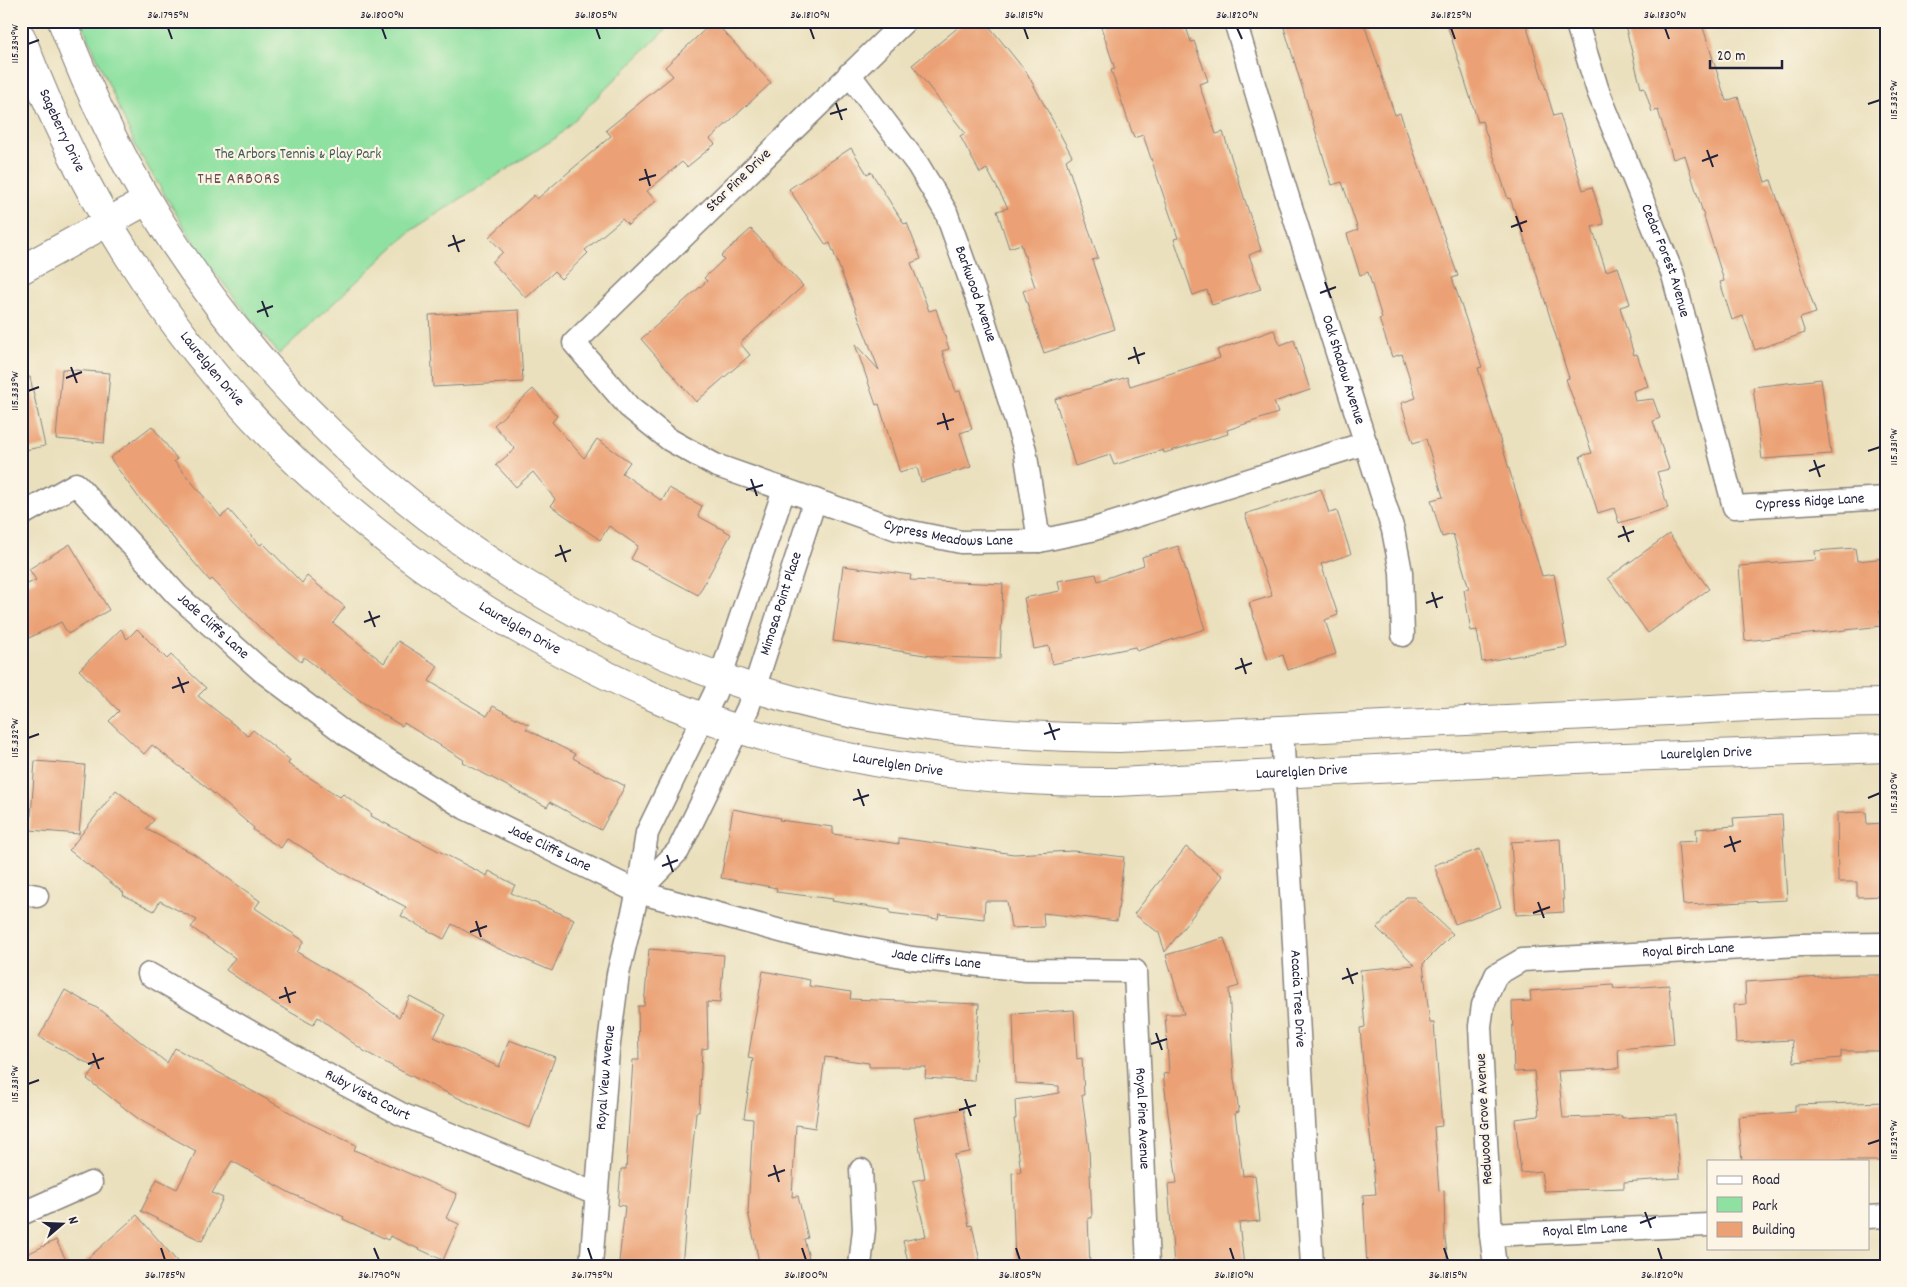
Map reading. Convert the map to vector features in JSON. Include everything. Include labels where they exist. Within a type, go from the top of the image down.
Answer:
[{"type":"street","points":[[21,270],[146,201],[95,104],[62,21]]},
{"type":"street","name":"Star Pine Drive","points":[[574,343],[848,74],[905,21]]},
{"type":"street","name":"Oak Shadow Avenue","points":[[1235,21],[1280,172],[1393,530],[1401,572],[1403,635]]},
{"type":"street","name":"Cedar Forest Avenue","points":[[1576,21],[1598,91],[1673,275],[1734,507]]},
{"type":"street","name":"Sageberry Drive","points":[[21,37],[60,129],[108,222]]},
{"type":"street","name":"Barkwood Avenue","points":[[848,74],[918,165],[946,212],[982,310],[1025,450],[1039,541]]},
{"type":"street","name":"Laurelglen Drive","points":[[146,201],[195,276],[269,370],[315,419],[361,463],[409,502],[461,542],[565,605],[718,684],[747,708],[856,758],[925,771],[985,778],[1057,782],[1117,782],[1595,758],[1886,748]]},
{"type":"street","name":"Laurelglen Drive","points":[[108,222],[153,293],[227,389],[272,438],[320,485],[368,526],[421,567],[480,606],[540,641],[628,686],[704,717],[747,708],[886,720],[988,734],[1052,738],[1118,738],[1812,704],[1886,703]]},
{"type":"street","name":"Cypress Meadows Lane","points":[[574,343],[629,407],[670,440],[715,465],[897,530],[961,542],[1039,541],[1092,530],[1366,443]]},
{"type":"street","name":"Jade Cliffs Lane","points":[[21,515],[76,484],[177,595],[262,671],[347,735],[465,808],[638,892],[798,936],[912,958],[1026,970],[1135,971]]},
{"type":"street","points":[[718,684],[784,490]]},
{"type":"street","name":"Cypress Ridge Lane","points":[[1734,507],[1886,498]]},
{"type":"street","name":"Mimosa Point Place","points":[[747,708],[816,500]]},
{"type":"street","name":"Royal View Avenue","points":[[591,1266],[608,1051],[618,974],[638,892],[647,832],[704,717],[718,684]]},
{"type":"street","points":[[638,892],[678,851],[747,708]]},
{"type":"street","name":"Acacia Tree Drive","points":[[1282,730],[1312,1266]]},
{"type":"street","name":"Royal Birch Lane","points":[[1496,975],[1522,960],[1800,945],[1886,944]]},
{"type":"street","name":"Royal Pine Avenue","points":[[1135,971],[1148,1266]]},
{"type":"street","name":"Ruby Vista Court","points":[[149,974],[301,1061],[401,1114],[596,1194]]},
{"type":"street","name":"Redwood Grove Avenue","points":[[1495,1266],[1491,1235],[1480,1026],[1483,1005],[1496,975]]},
{"type":"street","points":[[860,1266],[864,1229],[861,1170]]},
{"type":"street","points":[[21,1214],[91,1182]]},
{"type":"street","points":[[1870,1217],[1886,1216]]},
{"type":"street","name":"Royal Elm Lane","points":[[1491,1235],[1707,1225]]},
{"type":"green space","name":"The Arbors Tennis & Play Park","points":[[81,21],[674,21],[557,137],[412,230],[279,354],[202,256],[137,149]]},
{"type":"building","points":[[714,21],[771,83],[710,139],[715,144],[687,167],[682,162],[647,191],[656,201],[628,225],[622,219],[585,250],[588,253],[561,279],[554,272],[526,298],[492,262],[503,252],[489,237],[534,195],[537,199],[611,136],[606,130],[673,76],[665,67]]},
{"type":"building","points":[[966,21],[985,21],[1027,73],[1072,156],[1066,160],[1098,258],[1092,260],[1115,329],[1044,353],[1023,291],[1035,287],[1021,244],[1009,248],[997,211],[1008,208],[987,169],[980,173],[960,136],[965,133],[912,65]]},
{"type":"building","points":[[1099,21],[1184,21],[1191,42],[1194,41],[1208,81],[1199,84],[1216,134],[1223,132],[1261,250],[1249,255],[1261,289],[1212,305],[1207,290],[1193,295],[1174,239],[1178,238],[1143,135],[1134,138],[1111,70],[1115,69]]},
{"type":"building","points":[[1282,21],[1363,21],[1395,115],[1400,113],[1458,276],[1452,278],[1482,367],[1478,368],[1542,576],[1554,574],[1567,647],[1482,662],[1477,630],[1471,631],[1464,590],[1469,589],[1453,534],[1442,537],[1431,500],[1443,497],[1426,439],[1413,443],[1401,403],[1416,398],[1402,354],[1392,357],[1379,319],[1382,318],[1368,272],[1360,275],[1347,234],[1358,230],[1342,182],[1332,185]]},
{"type":"building","points":[[1446,21],[1525,21],[1554,116],[1560,114],[1583,190],[1592,187],[1604,224],[1592,227],[1606,271],[1618,267],[1630,304],[1620,307],[1634,355],[1637,354],[1648,386],[1633,391],[1635,401],[1653,399],[1660,418],[1653,421],[1669,469],[1657,472],[1668,508],[1619,523],[1614,508],[1598,513],[1580,456],[1592,453],[1566,379],[1569,378],[1535,269],[1510,198],[1508,199],[1482,121],[1478,122]]},
{"type":"building","points":[[1624,21],[1701,21],[1726,101],[1738,97],[1765,182],[1771,180],[1816,313],[1800,318],[1805,333],[1755,350],[1743,316],[1732,320],[1720,282],[1724,281],[1685,155],[1673,159],[1658,110],[1652,112],[1644,87],[1641,88]]},
{"type":"building","points":[[851,148],[867,174],[871,172],[904,224],[907,223],[921,259],[911,263],[929,311],[936,309],[949,349],[942,351],[956,392],[960,391],[972,429],[960,433],[971,467],[921,482],[917,467],[900,473],[879,404],[876,405],[855,344],[879,370],[830,243],[826,245],[789,189]]},
{"type":"building","points":[[751,229],[803,286],[740,343],[750,355],[696,402],[641,339],[707,281],[704,278],[724,259],[721,256]]},
{"type":"building","points":[[519,310],[523,382],[433,387],[429,315]]},
{"type":"building","points":[[1274,330],[1280,345],[1294,340],[1310,390],[1274,402],[1278,413],[1227,430],[1228,434],[1164,453],[1163,450],[1114,465],[1110,455],[1075,466],[1055,399],[1127,377],[1130,386],[1220,358],[1217,350]]},
{"type":"building","points":[[62,369],[110,373],[104,443],[56,439]]},
{"type":"building","points":[[30,377],[45,446],[21,451],[21,378]]},
{"type":"building","points":[[1821,379],[1831,454],[1762,459],[1753,387]]},
{"type":"building","points":[[533,389],[557,416],[552,422],[584,458],[597,439],[630,462],[622,473],[662,501],[669,488],[702,506],[698,516],[731,534],[698,595],[631,559],[638,546],[609,526],[600,540],[551,506],[555,499],[533,472],[516,487],[496,465],[515,449],[494,425]]},
{"type":"building","points":[[152,426],[177,459],[174,461],[221,517],[229,510],[260,545],[263,543],[302,583],[307,576],[345,607],[333,623],[384,663],[398,641],[438,666],[429,681],[487,716],[493,706],[529,725],[526,729],[575,754],[573,758],[625,786],[601,830],[550,802],[547,807],[462,762],[464,760],[404,723],[402,726],[362,702],[304,657],[301,662],[261,629],[212,579],[210,581],[139,498],[110,458]]},
{"type":"building","points":[[1321,489],[1329,513],[1337,511],[1351,554],[1321,564],[1338,615],[1325,620],[1336,654],[1288,670],[1283,655],[1268,660],[1249,603],[1272,596],[1245,514]]},
{"type":"building","points":[[1669,534],[1709,589],[1648,633],[1608,578]]},
{"type":"building","points":[[70,544],[109,610],[68,634],[61,622],[21,642],[21,587],[36,580],[29,569]]},
{"type":"building","points":[[1178,546],[1205,629],[1137,651],[1135,647],[1052,664],[1049,646],[1034,649],[1024,598],[1060,591],[1058,581],[1096,574],[1098,581],[1144,565],[1142,557]]},
{"type":"building","points":[[1855,548],[1857,561],[1886,558],[1886,611],[1880,611],[1882,626],[1745,641],[1739,566],[1816,560],[1815,551]]},
{"type":"building","points":[[843,566],[911,575],[910,580],[1003,584],[1000,659],[938,657],[833,641]]},
{"type":"building","points":[[121,629],[127,639],[137,629],[167,659],[171,655],[206,688],[198,696],[248,736],[253,730],[290,760],[288,764],[340,797],[343,794],[372,814],[371,816],[487,876],[489,871],[515,885],[511,893],[574,919],[552,971],[497,948],[452,924],[444,939],[401,916],[406,907],[340,872],[300,846],[287,839],[281,848],[253,830],[254,828],[206,787],[152,745],[144,754],[109,721],[119,711],[79,670]]},
{"type":"building","points":[[35,761],[85,765],[79,834],[30,830]]},
{"type":"building","points":[[116,790],[154,820],[146,829],[194,854],[260,901],[255,908],[304,941],[297,952],[363,991],[399,1017],[410,996],[446,1015],[434,1037],[499,1067],[509,1040],[555,1057],[530,1128],[484,1110],[405,1073],[364,1051],[318,1017],[313,1025],[276,1004],[226,970],[235,958],[191,927],[197,920],[160,901],[154,911],[123,895],[124,893],[69,850]]},
{"type":"building","points":[[733,809],[780,818],[779,820],[833,827],[833,834],[899,844],[899,838],[1014,854],[1073,851],[1124,857],[1117,921],[1043,913],[1044,927],[1011,928],[1007,901],[985,901],[984,919],[939,914],[938,919],[890,913],[890,910],[832,901],[833,899],[776,892],[777,888],[721,878]]},
{"type":"building","points":[[1866,812],[1867,824],[1884,823],[1886,896],[1857,897],[1857,882],[1838,882],[1837,813]]},
{"type":"building","points":[[1782,815],[1787,900],[1683,905],[1678,842],[1697,841],[1696,829],[1734,826],[1733,818]]},
{"type":"building","points":[[1560,839],[1564,912],[1516,915],[1511,842]]},
{"type":"building","points":[[1186,847],[1223,876],[1165,952],[1159,933],[1134,914]]},
{"type":"building","points":[[1480,849],[1501,907],[1455,924],[1434,865]]},
{"type":"building","points":[[1406,897],[1414,897],[1453,934],[1423,964],[1430,1023],[1434,1023],[1442,1126],[1434,1127],[1439,1191],[1444,1190],[1445,1239],[1449,1266],[1367,1266],[1363,1195],[1376,1194],[1360,1028],[1365,1027],[1360,970],[1415,965],[1377,928]]},
{"type":"building","points":[[1224,938],[1239,986],[1229,989],[1234,1079],[1239,1112],[1235,1113],[1243,1176],[1255,1175],[1260,1221],[1239,1223],[1244,1266],[1174,1266],[1168,1184],[1177,1183],[1163,1074],[1169,1073],[1165,1014],[1184,1014],[1166,955]]},
{"type":"building","points":[[649,949],[724,955],[720,1003],[707,1002],[708,1048],[702,1049],[699,1112],[696,1112],[682,1266],[643,1266],[619,1262],[625,1206],[618,1205],[621,1169],[626,1169],[633,1060],[639,1060],[638,1006],[644,1006]]},
{"type":"building","points":[[763,971],[810,980],[809,986],[851,992],[850,999],[979,1004],[974,1081],[925,1078],[926,1067],[869,1067],[869,1063],[825,1057],[815,1128],[796,1125],[792,1197],[798,1196],[808,1238],[804,1239],[811,1266],[760,1266],[748,1212],[753,1119],[744,1118],[753,1059],[748,1058]]},
{"type":"building","points":[[1853,975],[1886,975],[1886,1051],[1841,1051],[1841,1058],[1794,1062],[1792,1040],[1736,1043],[1734,1005],[1746,1004],[1745,982]]},
{"type":"building","points":[[1613,985],[1614,989],[1669,985],[1674,1044],[1618,1049],[1619,1068],[1558,1071],[1563,1118],[1622,1116],[1622,1118],[1676,1115],[1680,1178],[1624,1182],[1624,1188],[1544,1191],[1541,1171],[1521,1173],[1515,1119],[1539,1116],[1534,1071],[1514,1072],[1512,1002],[1531,1001],[1530,991]]},
{"type":"building","points":[[65,990],[102,1011],[167,1063],[175,1048],[309,1123],[356,1145],[354,1150],[457,1194],[446,1218],[459,1224],[443,1260],[390,1236],[388,1240],[343,1219],[344,1217],[290,1193],[232,1161],[212,1193],[223,1198],[202,1241],[141,1211],[157,1179],[177,1189],[196,1151],[140,1120],[87,1079],[96,1068],[39,1037]]},
{"type":"building","points":[[1074,1010],[1077,1059],[1082,1058],[1084,1095],[1082,1095],[1089,1150],[1092,1218],[1088,1218],[1090,1266],[1015,1266],[1012,1173],[1021,1172],[1014,1119],[1016,1119],[1015,1100],[1059,1093],[1059,1086],[1015,1083],[1013,1014]]},
{"type":"building","points":[[1886,1102],[1886,1161],[1742,1160],[1738,1117],[1795,1112],[1795,1105]]},
{"type":"building","points":[[963,1109],[970,1152],[954,1155],[969,1226],[972,1225],[981,1266],[909,1266],[903,1241],[926,1236],[913,1181],[925,1178],[914,1118]]},
{"type":"building","points":[[137,1215],[181,1266],[79,1266]]},
{"type":"building","points":[[56,1240],[69,1266],[21,1266],[21,1257]]},
{"type":"district","name":"THE ARBORS","points":[[239,179]]}]
